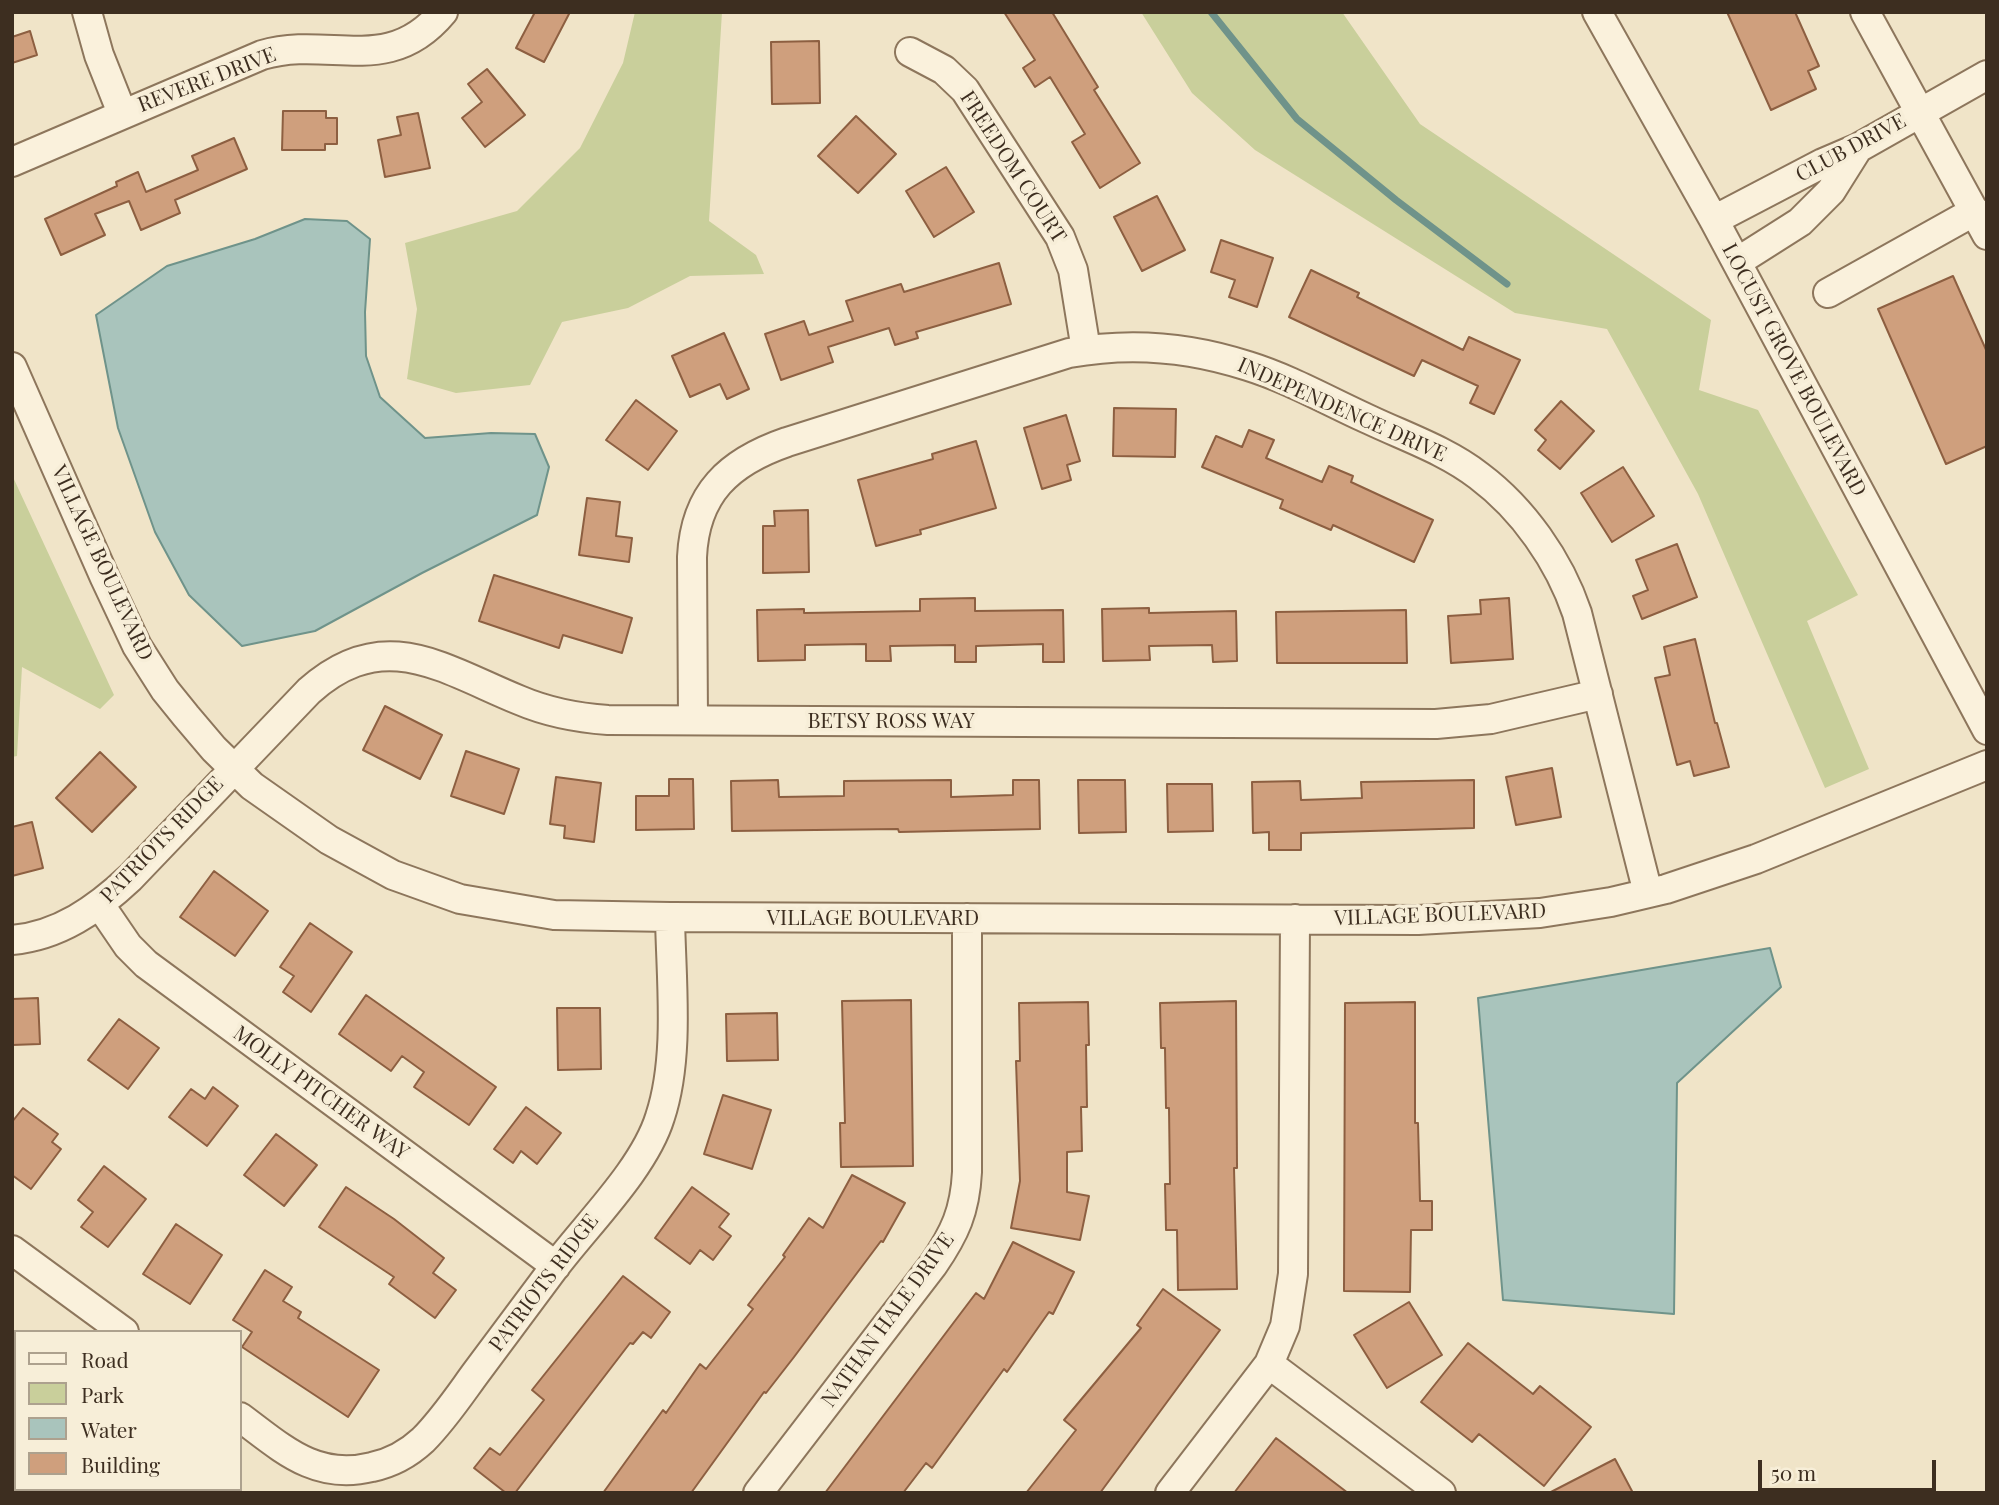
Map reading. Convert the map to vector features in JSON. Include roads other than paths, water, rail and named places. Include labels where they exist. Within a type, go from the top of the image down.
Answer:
[{"type":"street","points":[[87,12],[99,55],[122,113]]},
{"type":"street","name":"REVERE DRIVE","points":[[12,162],[248,60],[274,51],[305,49],[360,52],[403,44],[422,33],[443,12]]},
{"type":"street","name":"LOCUST GROVE BOULEVARD","points":[[1597,12],[1737,262],[1987,730]]},
{"type":"street","points":[[1828,293],[1981,223],[1865,12]]},
{"type":"street","name":"FREEDOM COURT","points":[[910,52],[944,70],[965,90],[1060,237],[1073,270],[1086,350]]},
{"type":"street","name":"CLUB DRIVE","points":[[1714,220],[1823,163],[1858,148],[1987,75]]},
{"type":"street","points":[[1737,262],[1800,222],[1831,191],[1858,148]]},
{"type":"street","name":"INDEPENDENCE DRIVE","points":[[694,720],[694,532],[706,500],[732,469],[756,453],[787,442],[1054,357],[1086,350],[1126,347],[1171,349],[1250,366],[1416,441],[1465,466],[1508,502],[1555,564],[1574,603],[1648,893]]},
{"type":"street","name":"VILLAGE BOULEVARD","points":[[12,367],[137,646],[165,690],[233,768],[268,798],[329,840],[393,875],[460,899],[554,915],[670,917],[1431,920],[1506,916],[1563,910],[1648,893],[1746,863],[1987,765]]},
{"type":"street","name":"BETSY ROSS WAY","points":[[233,768],[319,682],[341,668],[384,657],[414,657],[433,662],[521,701],[562,713],[608,720],[1436,724],[1491,719],[1598,694]]},
{"type":"street","name":"PATRIOTS RIDGE","points":[[12,940],[58,928],[100,905],[130,878],[233,768]]},
{"type":"street","name":"MOLLY PITCHER WAY","points":[[100,905],[128,946],[146,964],[556,1266]]},
{"type":"street","name":"PATRIOTS RIDGE","points":[[242,1418],[298,1459],[317,1466],[350,1470],[371,1468],[392,1461],[421,1441],[445,1415],[632,1168],[651,1138],[660,1117],[670,1063],[670,917]]},
{"type":"street","name":"NATHAN HALE DRIVE","points":[[758,1493],[933,1265],[952,1237],[961,1217],[967,1172],[967,918]]},
{"type":"street","points":[[1170,1493],[1269,1364],[1289,1313],[1293,1274],[1295,919]]},
{"type":"street","points":[[12,1250],[121,1330]]},
{"type":"street","points":[[1269,1364],[1441,1493]]},
{"type":"water","points":[[305,219],[347,221],[370,239],[365,312],[366,356],[380,397],[425,438],[491,433],[535,434],[549,467],[537,515],[315,631],[242,646],[189,595],[155,532],[118,428],[96,315],[167,266],[255,239]]},
{"type":"water","points":[[1770,948],[1781,987],[1677,1083],[1674,1314],[1503,1300],[1478,998]]},
{"type":"waterway","points":[[1211,12],[1297,119],[1396,200],[1507,284]]}]
